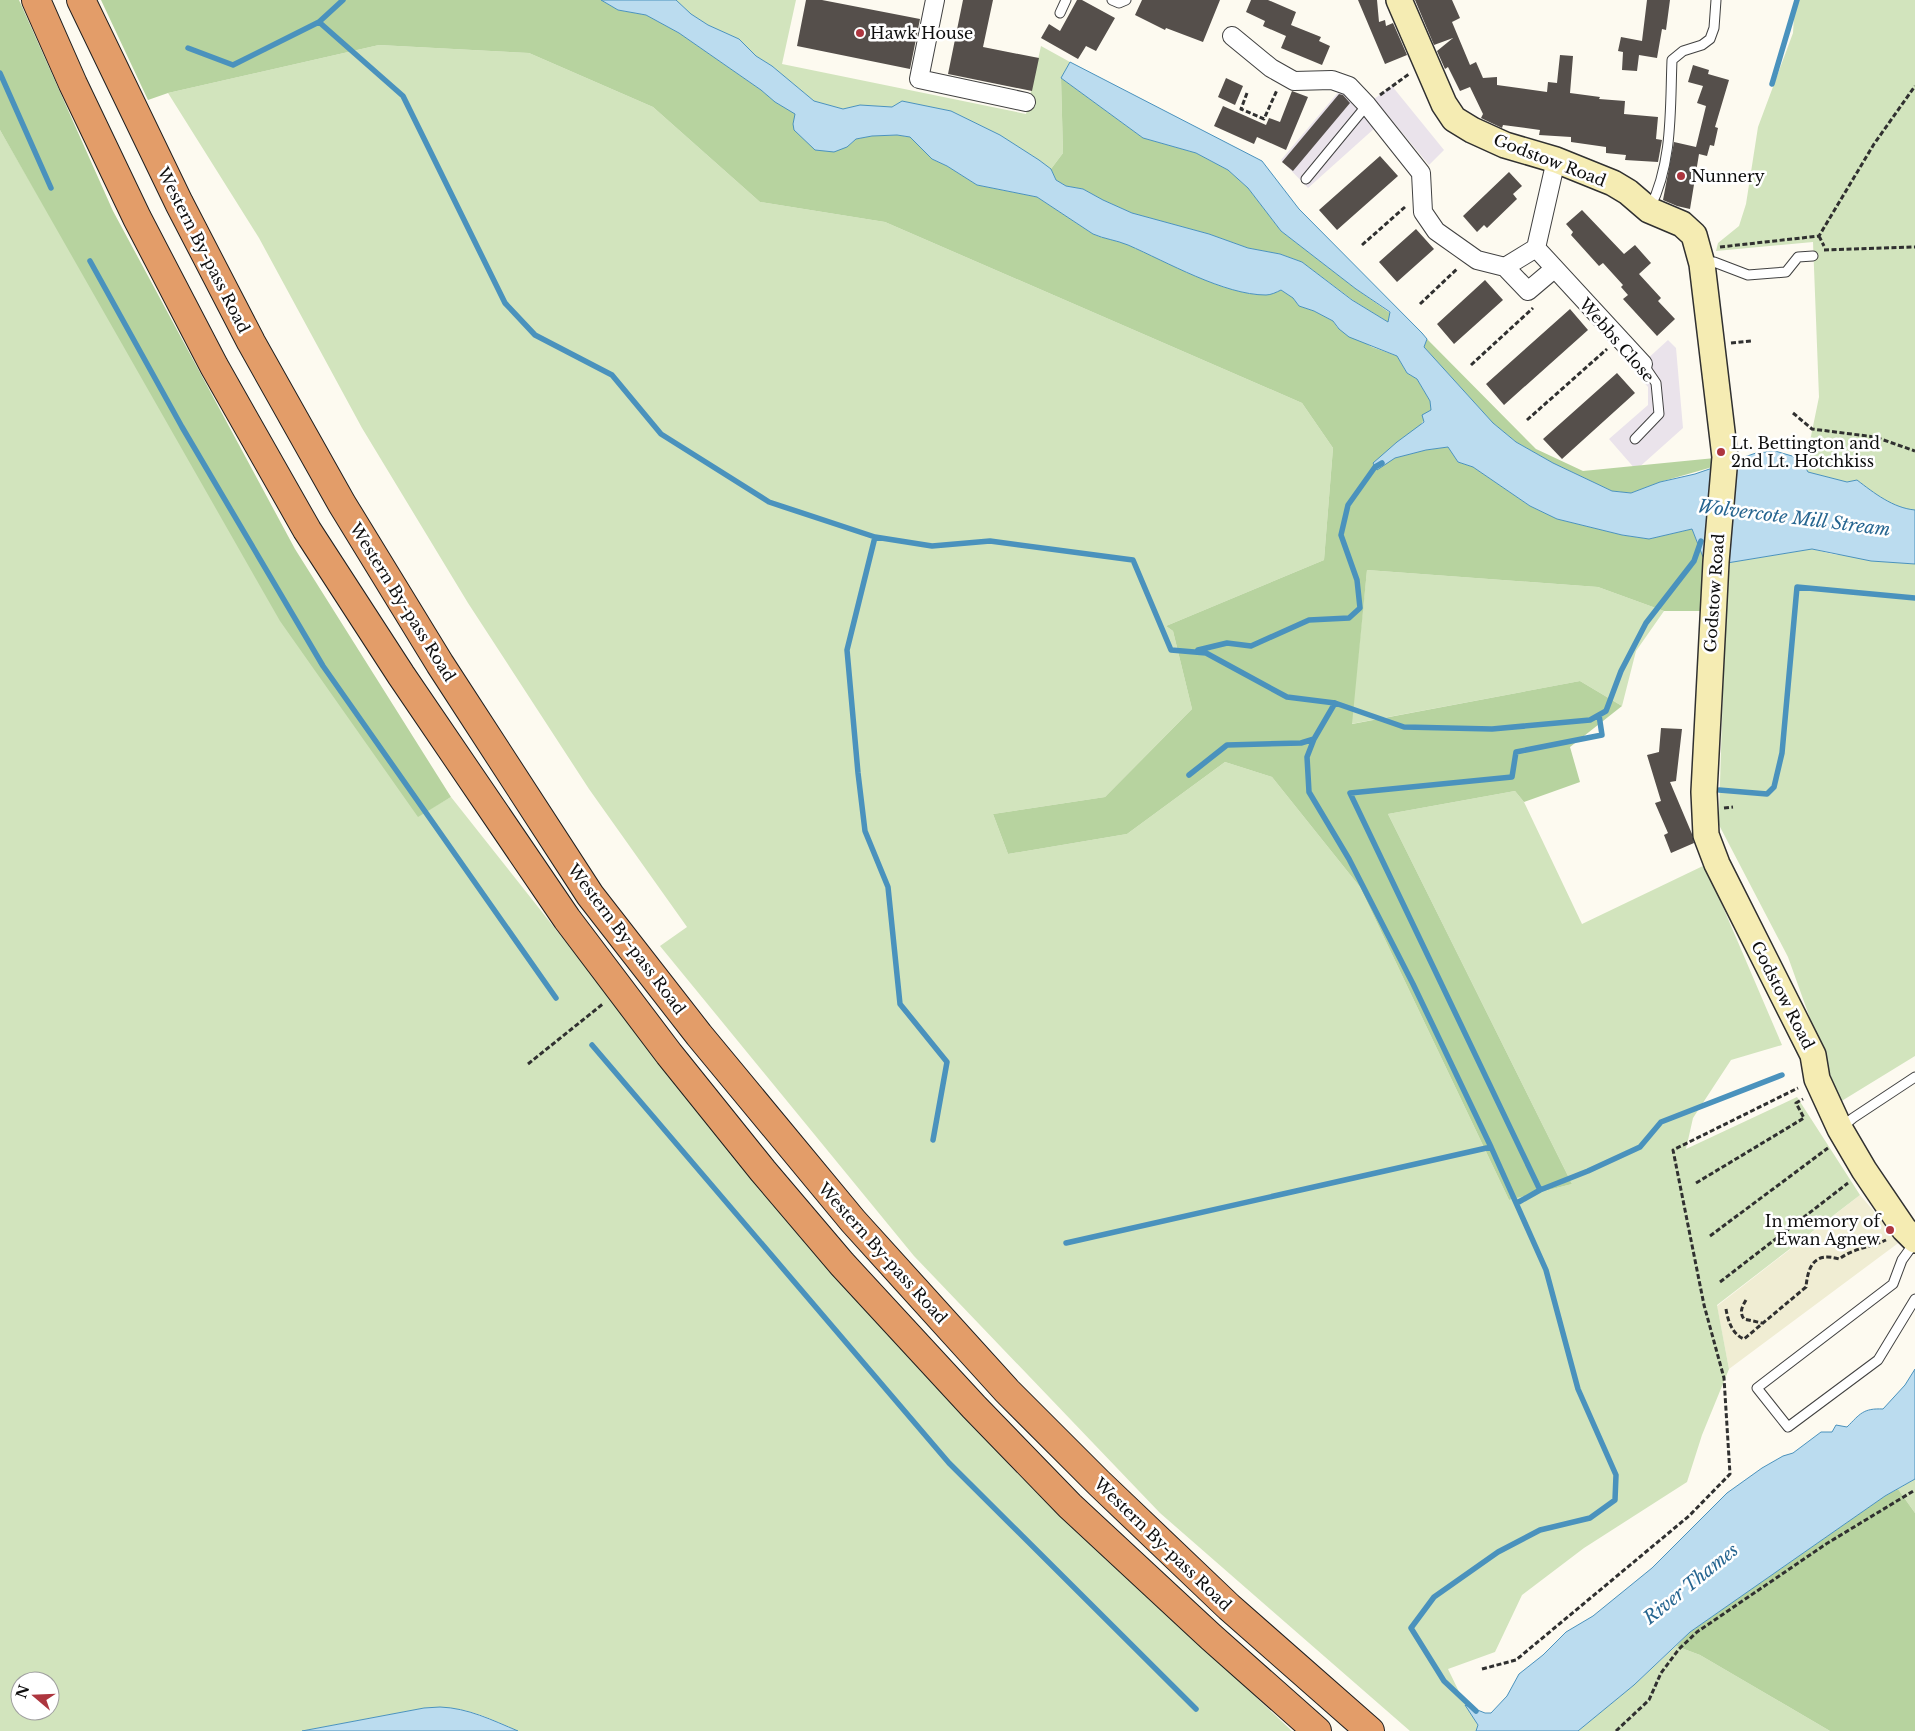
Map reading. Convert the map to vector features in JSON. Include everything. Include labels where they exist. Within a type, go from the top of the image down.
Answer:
[{"type":"highway","points":[[36,0],[73,84],[137,218],[214,366],[307,530],[401,675],[561,911],[620,990],[763,1171],[842,1264],[974,1407],[1070,1506],[1211,1637],[1317,1731]]},
{"type":"highway","name":"Western By-pass Road","points":[[81,0],[179,203],[246,333],[338,495],[440,664],[590,894],[698,1036],[821,1184],[853,1222],[1007,1391],[1099,1483],[1229,1607],[1370,1731]]},
{"type":"street","points":[[935,0],[919,79],[1026,102]]},
{"type":"street","name":"Godstow Road","points":[[1399,0],[1425,63],[1444,104],[1454,119],[1472,130],[1505,145],[1556,160],[1613,184],[1628,192],[1649,210],[1682,224],[1694,235],[1702,260],[1725,457],[1716,562],[1704,792],[1706,835],[1717,864],[1814,1055],[1819,1083],[1840,1129],[1864,1170],[1904,1230],[1915,1241]]},
{"type":"street","points":[[1232,36],[1283,75],[1294,81],[1332,80],[1349,86],[1367,104],[1421,174],[1423,212],[1436,231],[1477,260],[1505,267],[1528,291],[1554,270]]},
{"type":"street","points":[[1505,267],[1536,248],[1556,160]]},
{"type":"street","name":"Webbs Close","points":[[1536,248],[1554,270],[1642,364]]},
{"type":"lane","points":[[1060,13],[1066,0]]},
{"type":"lane","points":[[1112,0],[1118,3],[1126,0]]},
{"type":"lane","points":[[1649,210],[1656,197],[1669,134],[1672,60],[1683,51],[1702,45],[1710,39],[1714,28],[1716,0]]},
{"type":"lane","points":[[1306,179],[1367,104]]},
{"type":"lane","points":[[1702,260],[1714,262],[1748,275],[1786,272],[1798,257],[1813,256]]},
{"type":"lane","name":"Webbs Close","points":[[1635,439],[1660,414],[1656,383],[1642,364]]},
{"type":"lane","points":[[1840,1129],[1853,1118],[1915,1077]]},
{"type":"lane","points":[[1915,1241],[1902,1260],[1894,1284],[1758,1388],[1788,1427],[1878,1360],[1915,1299]]},
{"type":"path","points":[[1367,104],[1425,63]]},
{"type":"path","points":[[1248,93],[1241,108],[1264,119],[1283,75]]},
{"type":"path","points":[[1819,236],[1874,144],[1915,86]]},
{"type":"path","points":[[1362,245],[1422,191]]},
{"type":"path","points":[[1819,236],[1826,249]]},
{"type":"path","points":[[1702,260],[1717,248],[1819,236]]},
{"type":"path","points":[[1813,256],[1826,249],[1915,247]]},
{"type":"path","points":[[1420,304],[1471,256]]},
{"type":"path","points":[[1471,365],[1539,303]]},
{"type":"path","points":[[1527,420],[1618,339]]},
{"type":"path","points":[[1793,413],[1812,429],[1875,437],[1915,451]]},
{"type":"path","points":[[528,1064],[620,990]]},
{"type":"path","points":[[1696,1183],[1804,1118],[1796,1103],[1819,1083]]},
{"type":"path","points":[[1482,1669],[1516,1660],[1689,1516],[1730,1474],[1724,1378],[1704,1305],[1673,1150],[1819,1083]]},
{"type":"path","points":[[1710,1236],[1830,1147],[1840,1129]]},
{"type":"path","points":[[1720,1282],[1864,1170]]},
{"type":"path","points":[[1726,1309],[1729,1321],[1736,1333],[1744,1339],[1806,1287],[1807,1274],[1816,1260],[1823,1257],[1839,1259],[1850,1251],[1877,1244]]},
{"type":"path","points":[[1746,1300],[1742,1307],[1741,1315],[1744,1319],[1762,1323]]},
{"type":"path","points":[[1616,1731],[1649,1700],[1661,1673],[1679,1649],[1697,1632],[1826,1544],[1915,1490]]},
{"type":"shaded area","points":[[1392,86],[1444,150],[1429,165],[1374,99]]},
{"type":"shaded area","points":[[1341,89],[1376,127],[1308,188],[1281,160]]},
{"type":"shaded area","points":[[1668,340],[1676,348],[1683,428],[1636,470],[1609,439],[1648,405],[1648,387],[1634,371]]},
{"type":"shaded area","points":[[1860,1195],[1901,1241],[1729,1369],[1717,1306]]},
{"type":"green space","points":[[0,0],[19,0],[113,211],[295,549],[451,797],[418,817],[280,621],[0,130]]},
{"type":"green space","points":[[101,0],[601,0],[618,10],[646,15],[679,33],[761,90],[775,102],[796,114],[793,124],[847,147],[856,139],[872,136],[897,135],[910,137],[932,159],[977,185],[1037,197],[1093,234],[1128,245],[1214,284],[1250,294],[1268,295],[1281,290],[1293,298],[1299,306],[1333,321],[1337,327],[1372,347],[1397,356],[1407,373],[1417,379],[1430,401],[1431,410],[1419,427],[1397,442],[1374,463],[1426,450],[1448,447],[1458,462],[1473,467],[1530,506],[1557,519],[1622,535],[1649,539],[1692,529],[1703,557],[1701,611],[1664,611],[1598,587],[1367,570],[1352,724],[1580,681],[1622,706],[1570,747],[1580,782],[1524,802],[1515,791],[1388,814],[1572,1184],[1509,1200],[1360,887],[1272,777],[1225,762],[1127,834],[1008,854],[993,814],[1105,797],[1192,709],[1173,631],[1166,626],[1324,560],[1333,448],[1302,403],[885,222],[760,202],[653,107],[529,53],[379,45],[168,93],[148,100]]},
{"type":"green space","points":[[676,0],[796,0],[782,64],[1026,114],[1041,46],[1070,62],[1061,78],[1063,153],[1051,169],[1000,135],[951,111],[902,101],[892,107],[860,105],[843,109],[814,101],[772,66],[756,56],[739,39],[708,25],[691,14]]},
{"type":"green space","points":[[1795,0],[1915,0],[1915,510],[1891,503],[1857,480],[1847,482],[1808,472],[1802,461],[1810,441],[1819,397],[1813,242],[1716,251],[1718,243],[1739,226],[1746,204],[1758,127],[1793,33]]},
{"type":"green space","points":[[379,45],[529,53],[653,107],[760,202],[885,222],[1302,403],[1333,448],[1324,560],[1166,626],[1173,631],[1192,709],[1105,797],[993,814],[1008,854],[1127,834],[1225,762],[1272,777],[1360,887],[1509,1200],[1572,1184],[1388,814],[1515,791],[1524,802],[1582,924],[1705,865],[1782,1045],[1731,1060],[1693,1118],[1686,1149],[1797,1097],[1860,1195],[1717,1305],[1729,1369],[1702,1435],[1687,1482],[1584,1548],[1522,1595],[1495,1652],[1448,1669],[1464,1702],[1475,1718],[1478,1727],[1476,1731],[1410,1731],[1160,1513],[914,1256],[660,946],[687,927],[589,789],[468,603],[362,428],[259,238],[168,93]]},
{"type":"green space","points":[[1061,78],[1143,138],[1196,153],[1228,170],[1248,188],[1281,231],[1390,313],[1388,322],[1354,301],[1302,262],[1280,254],[1248,248],[1209,234],[1132,213],[1083,189],[1066,186],[1056,180],[1051,169],[1063,153]]},
{"type":"green space","points":[[0,130],[62,237],[418,816],[451,797],[724,1142],[1012,1468],[1292,1731],[518,1731],[472,1712],[438,1707],[302,1731],[0,1731]]},
{"type":"green space","points":[[1427,339],[1536,449],[1583,471],[1715,458],[1716,466],[1660,482],[1631,493],[1612,491],[1553,463],[1516,442],[1493,423],[1424,347]]},
{"type":"green space","points":[[1812,549],[1832,554],[1915,564],[1915,1056],[1840,1102],[1788,957],[1719,825],[1727,563]]},
{"type":"green space","points":[[1367,570],[1598,587],[1664,611],[1636,651],[1622,706],[1580,681],[1351,724]]},
{"type":"green space","points":[[1915,1479],[1915,1513],[1898,1489]]},
{"type":"green space","points":[[1898,1489],[1915,1513],[1915,1731],[1830,1731],[1700,1655],[1676,1646],[1690,1632],[1885,1496]]},
{"type":"green space","points":[[1676,1646],[1700,1655],[1830,1731],[1578,1731],[1634,1685]]},
{"type":"water","name":"Wolvercote Mill Stream","points":[[601,0],[676,0],[691,14],[708,25],[739,39],[756,56],[772,66],[814,101],[843,109],[860,105],[892,107],[902,101],[951,111],[1000,135],[1039,160],[1051,169],[1056,180],[1066,186],[1083,189],[1132,213],[1209,234],[1248,248],[1280,254],[1302,262],[1352,300],[1388,322],[1390,312],[1356,289],[1281,231],[1248,188],[1228,170],[1196,153],[1143,138],[1061,78],[1070,62],[1262,161],[1299,209],[1422,333],[1427,339],[1424,347],[1493,423],[1516,442],[1553,463],[1612,491],[1631,493],[1660,482],[1695,474],[1756,453],[1775,451],[1792,456],[1802,461],[1808,472],[1847,482],[1857,480],[1891,503],[1915,510],[1915,564],[1871,561],[1812,549],[1727,563],[1703,557],[1692,529],[1649,539],[1622,535],[1557,519],[1530,506],[1473,467],[1458,462],[1448,447],[1426,450],[1395,458],[1377,470],[1373,463],[1424,422],[1422,415],[1431,410],[1430,401],[1417,379],[1407,373],[1397,356],[1349,337],[1333,321],[1299,306],[1293,298],[1281,290],[1268,295],[1250,294],[1214,284],[1128,245],[1093,234],[1037,197],[977,185],[932,159],[910,137],[897,135],[872,136],[856,139],[847,147],[834,152],[815,150],[794,130],[795,114],[775,102],[761,90],[679,33],[646,15],[618,10]]},
{"type":"water","name":"River Thames","points":[[1915,1369],[1915,1479],[1885,1496],[1690,1632],[1634,1685],[1578,1731],[1476,1731],[1478,1725],[1465,1705],[1485,1713],[1491,1713],[1507,1696],[1519,1674],[1543,1655],[1566,1632],[1593,1616],[1652,1568],[1727,1493],[1762,1468],[1783,1456],[1793,1453],[1821,1432],[1832,1432],[1836,1425],[1847,1427],[1866,1411],[1883,1409],[1905,1385]]},
{"type":"water","points":[[440,1707],[470,1712],[518,1731],[302,1731],[424,1708]]},
{"type":"building","name":"Hawk House","points":[[806,0],[822,0],[920,19],[910,69],[797,46]]},
{"type":"building","points":[[963,0],[993,0],[983,47],[1039,58],[1032,91],[948,74]]},
{"type":"building","points":[[1077,0],[1082,0],[1115,18],[1096,51],[1086,46],[1078,59],[1041,38],[1049,24],[1060,31]]},
{"type":"building","points":[[1142,0],[1220,0],[1203,42],[1166,28],[1165,30],[1135,15]]},
{"type":"building","points":[[1251,0],[1268,0],[1296,12],[1291,25],[1321,37],[1319,41],[1330,46],[1322,65],[1281,48],[1286,36],[1263,26],[1265,21],[1246,12]]},
{"type":"building","points":[[1358,0],[1377,0],[1379,22],[1385,20],[1386,26],[1393,23],[1407,55],[1385,64]]},
{"type":"building","points":[[1415,0],[1452,0],[1460,18],[1452,22],[1470,65],[1476,62],[1483,78],[1497,77],[1497,85],[1547,92],[1548,82],[1557,83],[1560,55],[1573,56],[1570,93],[1600,97],[1599,99],[1625,101],[1624,114],[1658,117],[1656,139],[1662,140],[1658,162],[1625,160],[1626,155],[1606,153],[1606,147],[1571,142],[1571,137],[1539,135],[1540,130],[1503,125],[1502,128],[1481,118],[1483,114],[1470,87],[1460,91],[1448,67],[1445,69],[1437,51],[1453,38],[1434,45]]},
{"type":"building","points":[[1647,0],[1670,0],[1666,30],[1662,29],[1657,58],[1639,55],[1637,71],[1622,70],[1623,52],[1618,51],[1621,37],[1642,41]]},
{"type":"building","points":[[1693,65],[1709,70],[1708,74],[1729,80],[1715,127],[1718,128],[1714,146],[1710,145],[1707,156],[1699,154],[1690,209],[1663,200],[1674,142],[1696,147],[1706,106],[1697,103],[1703,86],[1688,82]]},
{"type":"building","points":[[1226,78],[1243,86],[1235,105],[1218,97]]},
{"type":"building","points":[[1292,91],[1308,97],[1286,150],[1257,137],[1254,144],[1214,126],[1223,106],[1266,125],[1269,118],[1280,122]]},
{"type":"building","points":[[1339,94],[1343,95],[1350,103],[1293,171],[1282,162]]},
{"type":"building","points":[[1380,156],[1398,176],[1337,230],[1319,210]]},
{"type":"building","points":[[1509,172],[1522,186],[1513,194],[1517,199],[1487,228],[1484,225],[1477,232],[1463,216]]},
{"type":"building","points":[[1582,210],[1624,254],[1635,245],[1651,263],[1639,274],[1661,298],[1658,301],[1675,319],[1657,336],[1623,299],[1628,295],[1621,287],[1623,285],[1603,263],[1599,266],[1571,235],[1573,232],[1566,224]]},
{"type":"building","points":[[1416,229],[1434,249],[1397,282],[1379,262]]},
{"type":"building","points":[[1485,280],[1503,300],[1454,344],[1437,324]]},
{"type":"building","points":[[1570,309],[1588,330],[1504,405],[1486,384]]},
{"type":"building","points":[[1617,373],[1635,393],[1562,459],[1543,439]]},
{"type":"building","points":[[1661,728],[1682,729],[1676,781],[1670,782],[1694,843],[1671,853],[1664,835],[1668,833],[1655,803],[1661,801],[1647,755],[1659,752]]},
{"type":"waterway","points":[[188,48],[233,65],[319,22],[343,0]]},
{"type":"waterway","points":[[1772,84],[1797,0]]},
{"type":"waterway","points":[[319,22],[403,96],[505,303],[535,335],[612,375],[661,434],[769,502],[875,537]]},
{"type":"waterway","points":[[0,73],[51,188]]},
{"type":"waterway","points":[[90,261],[182,427],[323,666],[556,998]]},
{"type":"waterway","points":[[1198,650],[1227,643],[1251,646],[1309,620],[1349,618],[1360,608],[1357,580],[1341,535],[1348,505],[1375,467],[1382,463]]},
{"type":"waterway","points":[[933,1140],[947,1062],[900,1004],[888,887],[865,831],[858,773],[847,650],[875,537],[932,546],[990,541],[1133,560],[1171,650],[1206,653],[1287,697],[1335,703],[1404,727],[1492,729],[1590,720],[1606,711],[1621,671],[1646,623],[1694,561],[1701,541]]},
{"type":"waterway","points":[[1719,790],[1767,794],[1774,787],[1782,753],[1797,587],[1915,598]]},
{"type":"waterway","points":[[1189,775],[1227,745],[1301,743],[1314,739],[1335,703]]},
{"type":"waterway","points":[[1540,1190],[1350,793],[1512,777],[1516,752],[1602,735],[1599,715]]},
{"type":"waterway","points":[[1314,739],[1307,757],[1309,792],[1349,859],[1413,984],[1491,1147],[1546,1270],[1578,1389],[1616,1475],[1615,1500],[1590,1518],[1540,1530],[1498,1552],[1434,1597],[1411,1628],[1444,1681],[1476,1711]]},
{"type":"waterway","points":[[592,1045],[949,1463],[1196,1709]]},
{"type":"waterway","points":[[1517,1203],[1540,1190],[1588,1171],[1640,1147],[1661,1122],[1782,1075]]},
{"type":"waterway","points":[[1066,1243],[1491,1147]]},
{"type":"place","name":"Hawk House","points":[[860,33]]},
{"type":"place","name":"Nunnery","points":[[1681,176]]},
{"type":"place","name":"Lt. Bettington and 2nd Lt. Hotchkiss","points":[[1721,452]]},
{"type":"place","name":"In memory of Ewan Agnew","points":[[1890,1230]]}]
